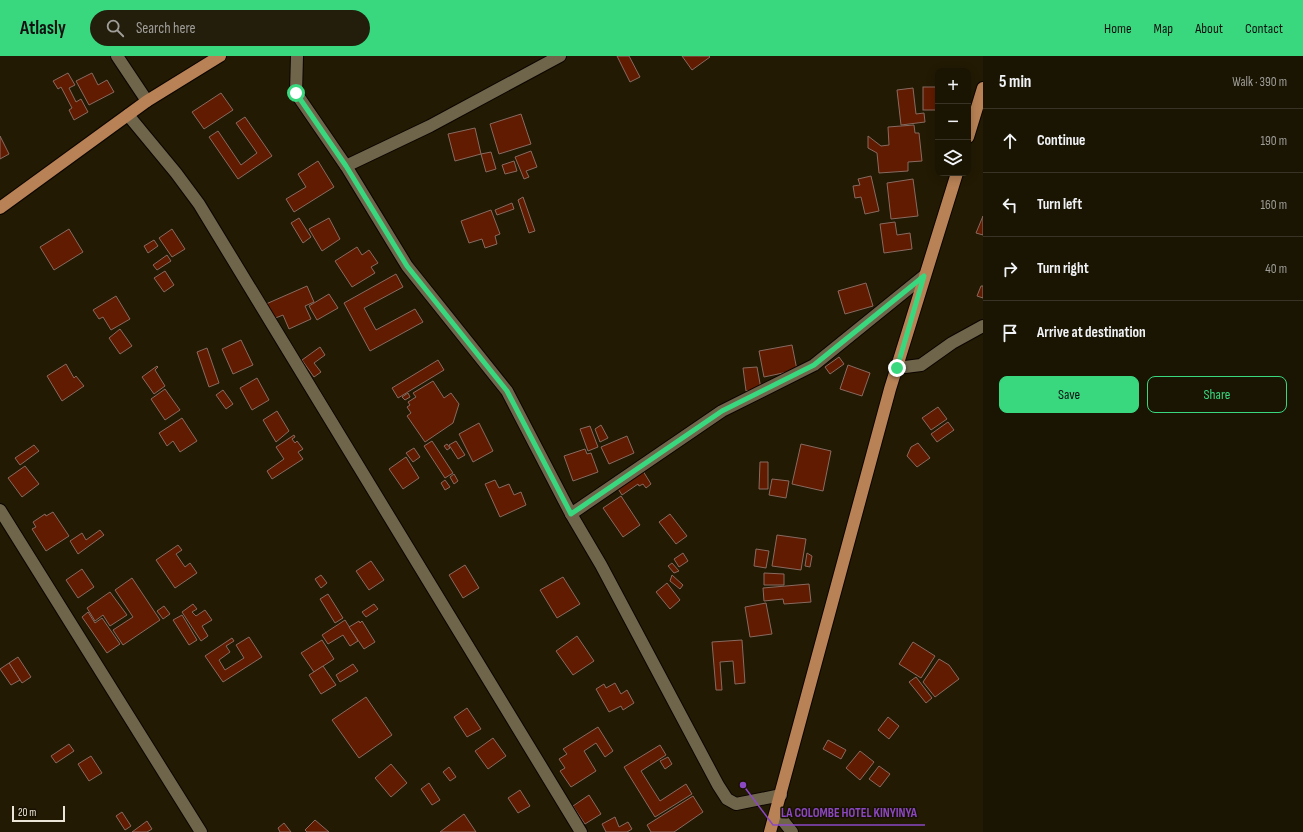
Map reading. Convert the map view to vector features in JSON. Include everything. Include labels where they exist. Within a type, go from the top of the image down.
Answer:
[{"type":"main road","points":[[0,208],[147,101],[220,56]]},
{"type":"main road","points":[[971,126],[983,88]]},
{"type":"main road","points":[[770,832],[897,368],[924,276],[956,176]]},
{"type":"street","points":[[117,56],[147,101]]},
{"type":"street","points":[[297,56],[296,93],[346,166],[407,266],[507,391],[571,514],[601,565],[677,711],[727,799],[736,804],[781,795]]},
{"type":"street","points":[[346,166],[430,126],[560,56]]},
{"type":"street","points":[[128,115],[200,204],[581,832]]},
{"type":"street","points":[[571,514],[722,411],[814,365],[924,276]]},
{"type":"street","points":[[897,368],[921,365],[952,343],[983,326]]},
{"type":"street","points":[[0,510],[201,832]]},
{"type":"street","points":[[776,812],[792,832]]},
{"type":"building","points":[[617,56],[629,56],[640,77],[630,82]]},
{"type":"building","points":[[682,56],[709,56],[710,57],[692,70]]},
{"type":"building","points":[[68,73],[75,85],[69,88],[76,102],[81,99],[88,112],[74,120],[69,110],[72,108],[61,87],[58,89],[53,81]]},
{"type":"building","points":[[92,73],[98,85],[107,80],[114,92],[89,105],[76,81]]},
{"type":"building","points":[[923,87],[935,87],[935,110],[923,110]]},
{"type":"building","points":[[913,88],[916,114],[924,113],[925,122],[901,125],[897,90]]},
{"type":"building","points":[[221,93],[233,110],[204,129],[192,112]]},
{"type":"building","points":[[521,114],[531,144],[499,154],[490,124]]},
{"type":"building","points":[[245,117],[272,156],[238,179],[209,137],[218,131],[241,165],[257,153],[236,123]]},
{"type":"building","points":[[914,125],[915,133],[919,133],[922,161],[908,162],[908,171],[879,173],[877,153],[868,148],[868,136],[881,146],[889,145],[888,127]]},
{"type":"building","points":[[475,128],[481,154],[455,161],[448,134]]},
{"type":"building","points":[[0,136],[9,154],[0,159]]},
{"type":"building","points":[[531,151],[537,167],[526,171],[529,177],[524,179],[515,157]]},
{"type":"building","points":[[491,152],[496,169],[486,172],[481,154]]},
{"type":"building","points":[[318,161],[334,187],[294,212],[286,199],[306,187],[298,174]]},
{"type":"building","points":[[514,161],[517,171],[505,174],[502,165]]},
{"type":"building","points":[[871,176],[879,211],[865,214],[861,197],[855,198],[853,186],[860,185],[858,179]]},
{"type":"building","points":[[913,179],[918,216],[891,219],[887,183]]},
{"type":"building","points":[[523,197],[535,231],[529,233],[518,200]]},
{"type":"building","points":[[512,203],[514,209],[497,215],[495,210]]},
{"type":"building","points":[[491,210],[500,234],[495,236],[497,244],[485,248],[482,239],[469,243],[461,221]]},
{"type":"building","points":[[983,216],[983,235],[976,233]]},
{"type":"building","points":[[299,218],[311,237],[303,243],[291,223]]},
{"type":"building","points":[[329,218],[340,239],[322,251],[309,229]]},
{"type":"building","points":[[895,222],[897,235],[910,233],[912,249],[884,253],[880,224]]},
{"type":"building","points":[[69,229],[83,252],[54,270],[40,247]]},
{"type":"building","points":[[172,229],[185,249],[172,257],[159,238]]},
{"type":"building","points":[[154,240],[158,246],[148,253],[144,246]]},
{"type":"building","points":[[357,247],[362,255],[369,250],[378,263],[371,267],[375,273],[352,287],[335,261]]},
{"type":"building","points":[[167,255],[171,261],[157,270],[153,265]]},
{"type":"building","points":[[165,271],[174,285],[164,292],[154,278]]},
{"type":"building","points":[[396,274],[403,287],[364,308],[376,330],[415,309],[423,322],[370,351],[344,303]]},
{"type":"building","points":[[866,283],[873,306],[845,314],[838,291]]},
{"type":"building","points":[[307,286],[314,302],[305,306],[311,319],[289,329],[283,315],[273,319],[266,304]]},
{"type":"building","points":[[981,286],[983,286],[983,298],[977,296]]},
{"type":"building","points":[[329,294],[338,308],[317,320],[309,306]]},
{"type":"building","points":[[116,296],[130,319],[111,330],[103,317],[99,319],[93,310]]},
{"type":"building","points":[[120,329],[132,346],[120,354],[109,338]]},
{"type":"building","points":[[241,340],[253,365],[233,374],[222,349]]},
{"type":"building","points":[[792,345],[797,370],[764,377],[759,351]]},
{"type":"building","points":[[320,347],[325,355],[314,363],[321,372],[314,377],[302,360]]},
{"type":"building","points":[[207,348],[219,383],[209,387],[197,352]]},
{"type":"building","points":[[839,357],[844,364],[830,374],[825,367]]},
{"type":"building","points":[[438,360],[444,370],[398,398],[392,388]]},
{"type":"building","points":[[66,364],[74,378],[76,376],[84,386],[62,401],[47,376]]},
{"type":"building","points":[[848,365],[870,373],[862,396],[840,389]]},
{"type":"building","points":[[157,366],[158,367],[155,370],[165,386],[154,394],[142,377]]},
{"type":"building","points":[[757,367],[761,389],[746,391],[743,368]]},
{"type":"building","points":[[257,378],[269,400],[252,410],[240,388]]},
{"type":"building","points":[[433,381],[444,398],[451,393],[459,404],[453,423],[425,442],[407,416],[411,413],[407,407],[410,405],[408,402],[416,397],[413,393]]},
{"type":"building","points":[[165,389],[180,410],[165,420],[151,399]]},
{"type":"building","points":[[223,390],[233,404],[226,409],[216,395]]},
{"type":"building","points":[[408,393],[410,397],[405,400],[402,397]]},
{"type":"building","points":[[938,407],[947,419],[931,430],[922,418]]},
{"type":"building","points":[[277,411],[289,431],[276,442],[263,420]]},
{"type":"building","points":[[182,418],[197,441],[180,452],[173,441],[167,446],[159,433]]},
{"type":"building","points":[[948,422],[954,430],[937,442],[931,434]]},
{"type":"building","points":[[479,423],[493,451],[473,462],[459,434]]},
{"type":"building","points":[[601,425],[608,438],[600,442],[595,429]]},
{"type":"building","points":[[590,426],[598,447],[588,451],[580,429]]},
{"type":"building","points":[[294,435],[295,437],[292,439],[295,443],[297,441],[303,449],[298,452],[303,459],[272,479],[267,471],[284,459],[276,447]]},
{"type":"building","points":[[627,436],[634,453],[609,464],[601,447]]},
{"type":"building","points":[[432,441],[453,473],[445,478],[424,446]]},
{"type":"building","points":[[456,441],[465,455],[458,459],[449,445]]},
{"type":"building","points":[[918,443],[930,458],[917,467],[907,456],[911,447]]},
{"type":"building","points":[[447,444],[450,448],[447,450],[444,446]]},
{"type":"building","points":[[801,444],[831,451],[823,491],[792,484]]},
{"type":"building","points":[[34,445],[39,451],[20,465],[15,458]]},
{"type":"building","points":[[414,448],[420,457],[413,462],[406,453]]},
{"type":"building","points":[[585,449],[587,454],[591,453],[598,472],[573,481],[564,456]]},
{"type":"building","points":[[406,457],[419,478],[403,489],[389,469]]},
{"type":"building","points":[[760,462],[768,462],[768,489],[759,489]]},
{"type":"building","points":[[25,466],[39,484],[22,497],[8,478]]},
{"type":"building","points":[[643,471],[651,484],[646,488],[643,484],[639,486],[638,484],[622,495],[617,487]]},
{"type":"building","points":[[454,474],[458,481],[454,484],[450,477]]},
{"type":"building","points":[[772,479],[789,481],[786,498],[769,495]]},
{"type":"building","points":[[445,480],[450,487],[445,490],[441,483]]},
{"type":"building","points":[[495,480],[499,488],[509,484],[514,495],[521,492],[526,505],[500,517],[485,484]]},
{"type":"building","points":[[621,496],[640,525],[623,537],[603,508]]},
{"type":"building","points":[[53,512],[69,536],[46,551],[32,529],[36,527],[33,522],[45,514],[46,516]]},
{"type":"building","points":[[670,514],[687,536],[676,544],[659,522]]},
{"type":"building","points":[[100,530],[104,535],[78,554],[70,541],[82,533],[86,540]]},
{"type":"building","points":[[777,535],[806,539],[801,570],[772,566]]},
{"type":"building","points":[[178,545],[182,550],[176,554],[185,567],[190,563],[197,573],[175,588],[156,560]]},
{"type":"building","points":[[756,549],[769,551],[766,568],[754,566]]},
{"type":"building","points":[[683,553],[688,561],[679,567],[674,559]]},
{"type":"building","points":[[807,553],[812,556],[810,567],[805,566]]},
{"type":"building","points":[[371,561],[384,580],[369,590],[356,571]]},
{"type":"building","points":[[672,563],[679,571],[674,573],[668,566]]},
{"type":"building","points":[[465,565],[479,588],[463,598],[449,575]]},
{"type":"building","points":[[82,569],[94,587],[78,598],[66,580]]},
{"type":"building","points":[[764,573],[784,574],[784,585],[764,585]]},
{"type":"building","points":[[321,575],[327,583],[321,588],[315,579]]},
{"type":"building","points":[[672,575],[683,585],[680,589],[670,581]]},
{"type":"building","points":[[563,577],[580,604],[557,618],[540,590]]},
{"type":"building","points":[[132,578],[160,620],[123,645],[113,630],[133,617],[115,590]]},
{"type":"building","points":[[667,583],[680,600],[670,609],[656,592]]},
{"type":"building","points":[[809,584],[811,602],[784,604],[783,599],[764,601],[763,588]]},
{"type":"building","points":[[110,592],[127,615],[110,626],[103,615],[95,621],[87,608]]},
{"type":"building","points":[[328,594],[343,618],[335,623],[320,599]]},
{"type":"building","points":[[766,603],[772,634],[750,637],[745,607]]},
{"type":"building","points":[[193,604],[197,609],[192,612],[196,616],[205,610],[212,620],[202,626],[208,636],[201,641],[182,612]]},
{"type":"building","points":[[374,604],[378,609],[366,617],[362,612]]},
{"type":"building","points":[[164,606],[170,614],[163,619],[157,611]]},
{"type":"building","points":[[88,612],[95,623],[102,618],[120,644],[107,653],[82,617]]},
{"type":"building","points":[[182,615],[197,640],[189,645],[173,620]]},
{"type":"building","points":[[345,620],[358,641],[350,646],[343,635],[328,644],[322,635]]},
{"type":"building","points":[[359,621],[360,623],[362,621],[375,642],[364,649],[349,627]]},
{"type":"building","points":[[577,636],[594,661],[573,675],[556,651]]},
{"type":"building","points":[[249,637],[262,657],[223,682],[205,656],[232,638],[234,641],[226,646],[230,652],[219,660],[225,670],[244,658],[236,645]]},
{"type":"building","points":[[322,640],[334,659],[314,672],[301,653]]},
{"type":"building","points":[[742,640],[745,683],[735,684],[733,661],[720,662],[722,690],[716,690],[712,642]]},
{"type":"building","points":[[913,642],[935,656],[921,678],[899,664]]},
{"type":"building","points":[[18,657],[31,677],[22,683],[9,663]]},
{"type":"building","points":[[939,659],[949,665],[959,679],[935,697],[923,682]]},
{"type":"building","points":[[9,663],[20,680],[11,685],[0,669]]},
{"type":"building","points":[[353,664],[358,671],[340,682],[336,675]]},
{"type":"building","points":[[323,666],[336,685],[321,694],[309,675]]},
{"type":"building","points":[[916,677],[932,698],[926,703],[909,682]]},
{"type":"building","points":[[615,683],[621,694],[627,690],[634,703],[623,710],[621,706],[609,712],[596,689],[604,684],[606,688]]},
{"type":"building","points":[[366,697],[392,735],[359,758],[332,720]]},
{"type":"building","points":[[467,708],[481,729],[467,737],[454,717]]},
{"type":"building","points":[[888,717],[899,726],[889,739],[878,730]]},
{"type":"building","points":[[598,727],[613,751],[605,757],[596,743],[584,751],[596,771],[571,787],[560,771],[565,768],[559,759],[567,754],[563,749]]},
{"type":"building","points":[[493,738],[506,756],[488,769],[475,751]]},
{"type":"building","points":[[828,740],[846,750],[841,759],[823,749]]},
{"type":"building","points":[[69,744],[74,751],[56,763],[51,756]]},
{"type":"building","points":[[660,745],[666,755],[641,771],[660,801],[686,784],[692,794],[655,817],[624,767]]},
{"type":"building","points":[[860,751],[874,762],[860,780],[846,768]]},
{"type":"building","points":[[91,756],[102,773],[89,781],[78,764]]},
{"type":"building","points":[[668,757],[672,764],[665,769],[660,761]]},
{"type":"building","points":[[391,764],[407,783],[391,797],[375,778]]},
{"type":"building","points":[[879,766],[890,774],[880,787],[869,779]]},
{"type":"building","points":[[449,767],[456,777],[450,781],[443,772]]},
{"type":"building","points":[[429,783],[440,800],[432,805],[421,789]]},
{"type":"building","points":[[520,790],[530,806],[518,813],[508,798]]},
{"type":"building","points":[[589,795],[601,814],[585,824],[573,806]]},
{"type":"building","points":[[693,796],[703,812],[674,832],[651,832],[647,825]]},
{"type":"building","points":[[122,812],[131,826],[125,830],[116,816]]},
{"type":"building","points":[[464,814],[476,832],[440,832]]},
{"type":"building","points":[[615,817],[619,827],[628,822],[632,829],[627,832],[606,832],[602,824]]},
{"type":"building","points":[[315,820],[329,832],[307,832],[305,830]]},
{"type":"building","points":[[147,821],[152,829],[147,832],[132,832]]},
{"type":"building","points":[[284,823],[291,832],[280,832],[278,828]]},
{"type":"place","name":"LA COLOMBE HOTEL KINYINYA","points":[[743,785]]},
{"type":"route","points":[[296,93],[346,166],[407,266],[507,391],[571,514],[722,411],[814,365],[924,276],[897,368]]}]
